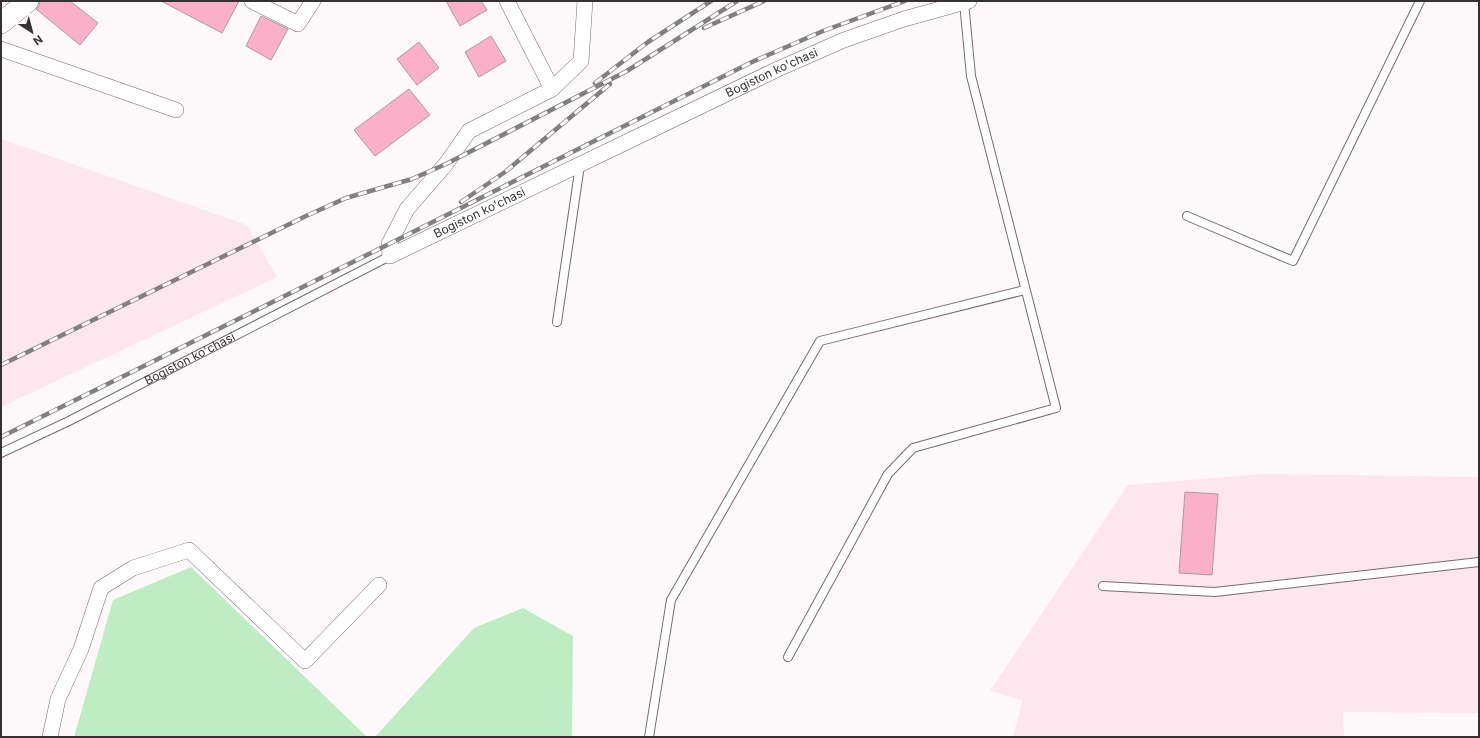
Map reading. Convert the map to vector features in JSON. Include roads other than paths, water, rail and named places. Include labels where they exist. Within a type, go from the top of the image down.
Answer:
[{"type":"street","points":[[1,23],[28,1]]},
{"type":"street","points":[[252,1],[298,24],[313,1]]},
{"type":"street","points":[[507,1],[552,89]]},
{"type":"street","points":[[390,256],[389,244],[407,209],[446,164],[469,131],[552,89],[581,61],[585,1]]},
{"type":"street","name":"Bogiston ko'chasi","points":[[390,256],[778,68],[844,40],[904,19],[967,2]]},
{"type":"street","points":[[1,48],[176,110]]},
{"type":"street","points":[[50,737],[58,700],[80,648],[101,588],[132,568],[189,550],[305,661],[379,585]]},
{"type":"lane","points":[[1187,216],[1293,261],[1420,1]]},
{"type":"lane","points":[[788,657],[888,474],[913,448],[1056,408],[971,76],[967,2]]},
{"type":"lane","points":[[557,322],[580,165]]},
{"type":"lane","name":"Bogiston ko'chasi","points":[[1,452],[76,418],[390,256]]},
{"type":"lane","points":[[649,737],[671,600],[820,340],[1025,290]]},
{"type":"lane","points":[[1103,586],[1215,592],[1479,562]]},
{"type":"railway","points":[[595,83],[648,42],[711,1]]},
{"type":"railway","points":[[1,365],[306,216],[346,198],[412,179],[446,164],[627,71],[737,1]]},
{"type":"railway","points":[[704,28],[764,1]]},
{"type":"railway","points":[[1,437],[752,62],[823,31],[905,1]]},
{"type":"railway","points":[[461,202],[505,172],[610,84]]}]
